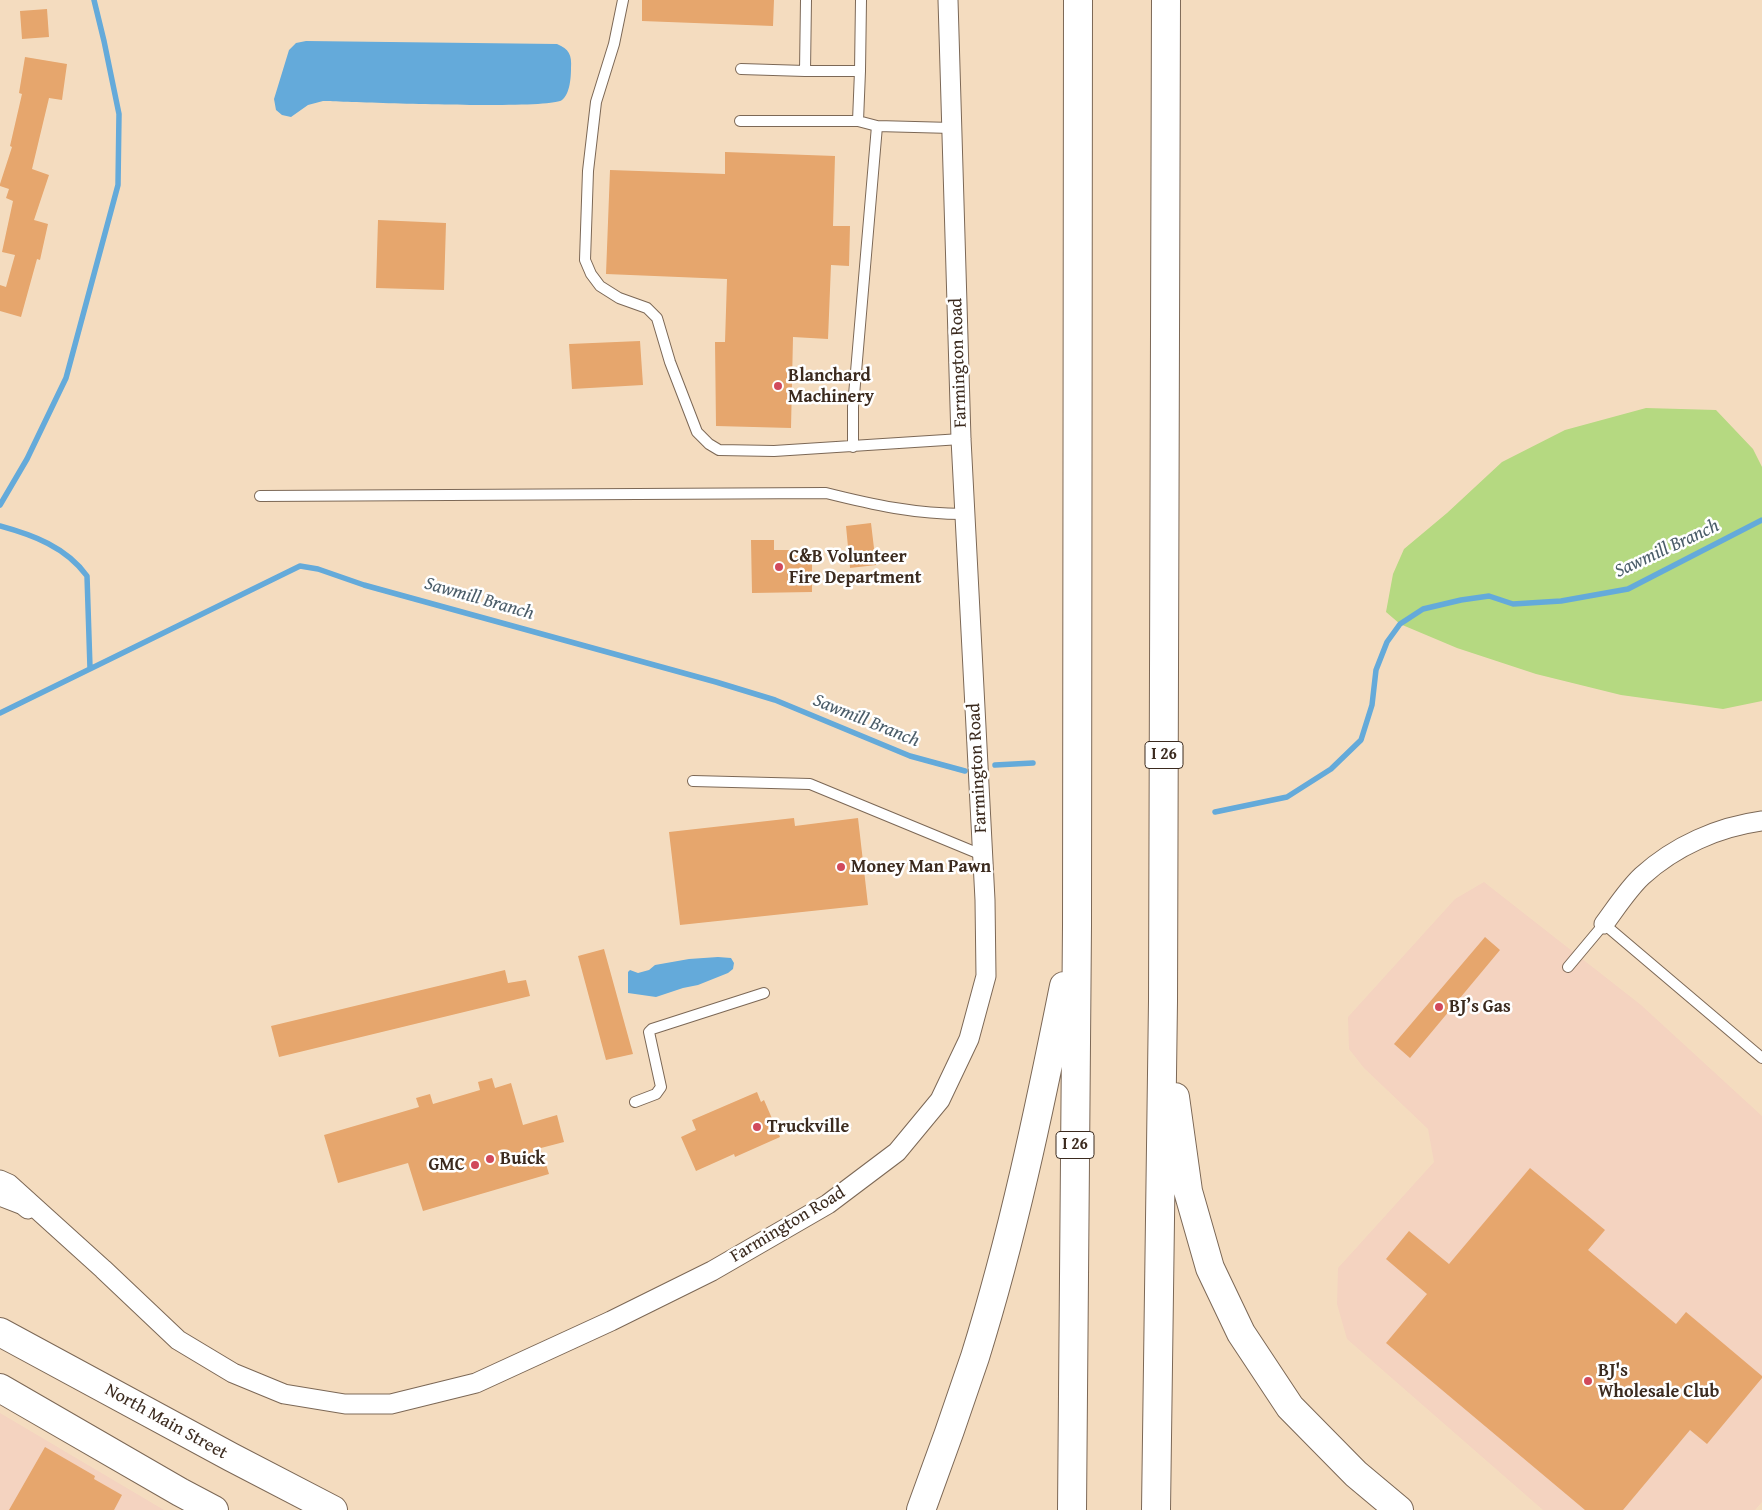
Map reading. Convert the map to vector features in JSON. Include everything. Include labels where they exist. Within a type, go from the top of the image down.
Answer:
[{"type":"main road","name":"I 26","points":[[1072,1510],[1077,926],[1078,0]]},
{"type":"main road","name":"I 26","points":[[1156,1510],[1163,1000],[1166,0]]},
{"type":"main road","points":[[921,1510],[949,1436],[975,1355],[1011,1228],[1040,1104],[1077,926]]},
{"type":"main road","points":[[1163,1000],[1188,1191],[1210,1268],[1241,1333],[1290,1407],[1356,1474],[1399,1510]]},
{"type":"main road","name":"North Main Street","points":[[0,1332],[333,1510]]},
{"type":"main road","points":[[0,1388],[214,1510]]},
{"type":"street","name":"Farmington Road","points":[[0,1180],[9,1184],[178,1340],[233,1373],[284,1394],[345,1404],[391,1404],[476,1383],[611,1321],[712,1271],[828,1204],[897,1152],[940,1100],[969,1039],[986,976],[985,900],[961,439],[948,0]]},
{"type":"street","points":[[1604,924],[1641,877],[1668,855],[1700,838],[1746,823],[1762,821]]},
{"type":"street","name":"Farmington Road","points":[[0,1196],[23,1205],[103,1269]]},
{"type":"lane","points":[[623,0],[614,44],[596,102],[589,161],[585,260],[591,274],[600,286],[619,298],[647,308],[657,318],[670,362],[697,432],[709,444],[719,450],[774,452],[961,439]]},
{"type":"lane","points":[[805,71],[806,0]]},
{"type":"lane","points":[[858,121],[861,0]]},
{"type":"lane","points":[[741,69],[860,71]]},
{"type":"lane","points":[[740,121],[858,121],[877,126],[952,128]]},
{"type":"lane","points":[[853,446],[853,407],[877,126]]},
{"type":"lane","points":[[260,496],[826,493],[875,506],[934,514],[965,514]]},
{"type":"lane","points":[[693,781],[810,784],[982,855]]},
{"type":"lane","points":[[1568,967],[1604,924],[1762,1058]]},
{"type":"lane","points":[[635,1102],[656,1094],[661,1087],[649,1032],[652,1029],[764,994]]},
{"type":"shaded area","points":[[1484,882],[1641,1005],[1762,1116],[1762,1502],[1755,1510],[1543,1510],[1347,1339],[1337,1304],[1338,1268],[1434,1162],[1428,1129],[1364,1068],[1349,1049],[1348,1017],[1455,899]]},
{"type":"shaded area","points":[[0,1413],[164,1510],[0,1510]]},
{"type":"green space","points":[[1646,408],[1716,410],[1753,449],[1762,467],[1762,701],[1723,709],[1621,695],[1536,674],[1457,648],[1400,624],[1386,612],[1393,574],[1404,549],[1447,513],[1502,462],[1565,430]]},
{"type":"water","points":[[306,41],[557,44],[567,50],[570,56],[570,80],[565,97],[562,100],[549,103],[489,105],[323,101],[308,105],[291,117],[282,115],[276,110],[274,99],[289,50],[296,43]]},
{"type":"water","points":[[731,958],[734,963],[733,969],[728,973],[698,985],[656,997],[628,993],[628,972],[630,970],[638,973],[649,970],[655,965],[689,959]]},
{"type":"building","points":[[642,0],[774,0],[773,26],[642,21]]},
{"type":"building","points":[[47,9],[49,37],[22,39],[20,11]]},
{"type":"building","points":[[25,57],[67,64],[62,100],[49,98],[32,169],[49,175],[34,220],[48,224],[40,260],[37,259],[21,317],[0,311],[0,285],[6,287],[15,255],[2,252],[13,201],[6,198],[9,189],[0,186],[0,184],[12,147],[10,146],[22,94],[19,93]]},
{"type":"building","points":[[725,152],[835,156],[833,226],[850,226],[849,266],[831,265],[828,339],[793,337],[791,428],[716,426],[715,342],[725,342],[727,279],[606,274],[610,170],[725,174]]},
{"type":"building","points":[[378,220],[446,223],[444,290],[376,288]]},
{"type":"building","points":[[640,341],[643,385],[572,389],[569,344]]},
{"type":"building","points":[[871,523],[876,565],[850,568],[846,526]]},
{"type":"building","points":[[751,540],[774,540],[774,550],[812,550],[812,592],[752,593]]},
{"type":"building","points":[[794,818],[795,826],[858,818],[868,905],[680,925],[669,832]]},
{"type":"building","points":[[1485,937],[1500,950],[1410,1058],[1394,1044]]},
{"type":"building","points":[[604,949],[633,1054],[606,1060],[578,956]]},
{"type":"building","points":[[505,970],[508,983],[526,980],[530,996],[279,1057],[271,1026]]},
{"type":"building","points":[[492,1078],[495,1088],[511,1083],[523,1125],[557,1115],[564,1142],[541,1148],[549,1174],[423,1211],[408,1163],[338,1183],[324,1135],[419,1107],[416,1098],[430,1094],[433,1104],[480,1090],[478,1082]]},
{"type":"building","points":[[757,1092],[761,1102],[764,1100],[780,1137],[735,1157],[734,1154],[696,1171],[681,1137],[696,1130],[692,1120]]},
{"type":"building","points":[[1530,1168],[1605,1230],[1588,1250],[1676,1324],[1686,1312],[1762,1376],[1707,1444],[1690,1430],[1623,1510],[1585,1510],[1386,1343],[1427,1294],[1386,1259],[1409,1231],[1449,1264]]},
{"type":"building","points":[[45,1447],[95,1476],[94,1479],[122,1495],[114,1510],[9,1510]]},
{"type":"waterway","points":[[0,505],[27,459],[66,378],[118,185],[119,114],[94,0]]},
{"type":"waterway","name":"Sawmill Branch","points":[[1215,812],[1287,797],[1331,769],[1361,740],[1372,705],[1376,670],[1387,642],[1400,624],[1423,609],[1489,596],[1513,604],[1561,601],[1628,589],[1762,520]]},
{"type":"waterway","points":[[0,526],[36,538],[59,550],[79,566],[87,576],[90,668]]},
{"type":"waterway","name":"Sawmill Branch","points":[[0,713],[300,566],[318,569],[364,585],[775,700],[910,756],[965,771]]},
{"type":"waterway","name":"Sawmill Branch","points":[[995,765],[1033,763]]},
{"type":"place","name":"Blanchard Machinery","points":[[778,386]]},
{"type":"place","name":"C&B Volunteer Fire Department","points":[[779,567]]},
{"type":"place","name":"Money Man Pawn","points":[[841,867]]},
{"type":"place","name":"BJ’s Gas","points":[[1439,1007]]},
{"type":"place","name":"Truckville","points":[[757,1127]]},
{"type":"place","name":"Buick","points":[[490,1159]]},
{"type":"place","name":"GMC","points":[[475,1165]]},
{"type":"place","name":"BJ's Wholesale Club","points":[[1588,1381]]}]
